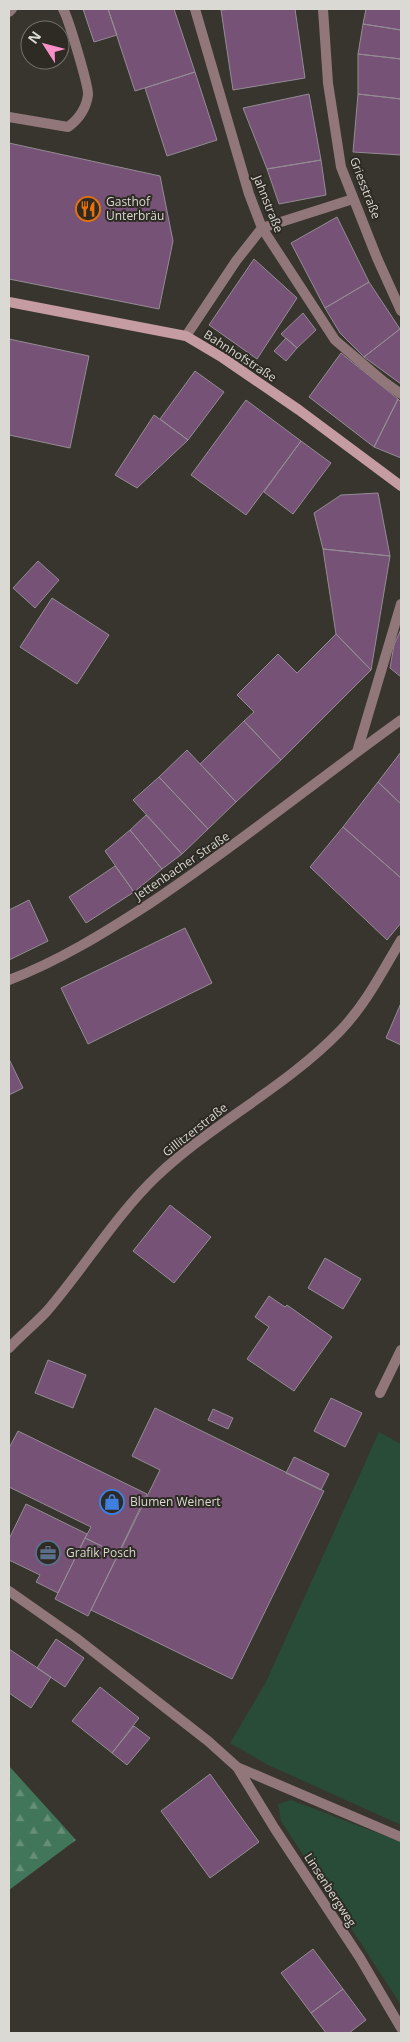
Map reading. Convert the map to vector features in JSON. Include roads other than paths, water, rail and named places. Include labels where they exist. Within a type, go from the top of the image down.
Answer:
[{"type":"main road","name":"Bahnhofstraße","points":[[9,302],[186,336],[223,358],[299,410],[401,486]]},
{"type":"street","points":[[9,12],[12,9]]},
{"type":"street","points":[[9,117],[68,127],[77,121],[85,108],[88,93],[63,9]]},
{"type":"street","name":"Jahnstraße","points":[[195,9],[246,185],[262,228],[335,340],[382,382],[401,394]]},
{"type":"street","name":"Griesstraße","points":[[323,9],[328,83],[341,167],[401,311]]},
{"type":"street","points":[[186,336],[236,261],[262,228],[353,199]]},
{"type":"street","points":[[357,752],[401,604]]},
{"type":"street","name":"Jettenbacher Straße","points":[[9,980],[40,968],[110,929],[198,872],[278,814],[401,720]]},
{"type":"street","name":"Gillitzerstraße","points":[[9,1348],[46,1312],[124,1213],[156,1177],[202,1138],[309,1060],[339,1032],[365,1002],[401,940]]},
{"type":"street","points":[[380,1393],[401,1350]]},
{"type":"street","name":"Linsenbergweg","points":[[9,1591],[76,1638],[208,1741],[237,1767],[275,1829],[360,1958],[401,2028]]},
{"type":"street","name":"Linsenbergweg","points":[[237,1767],[401,1837]]},
{"type":"place","name":"Gasthof Unterbräu","points":[[88,209]]},
{"type":"place","name":"Blumen Weinert","points":[[112,1502]]},
{"type":"place","name":"Grafik Posch","points":[[48,1553]]}]
